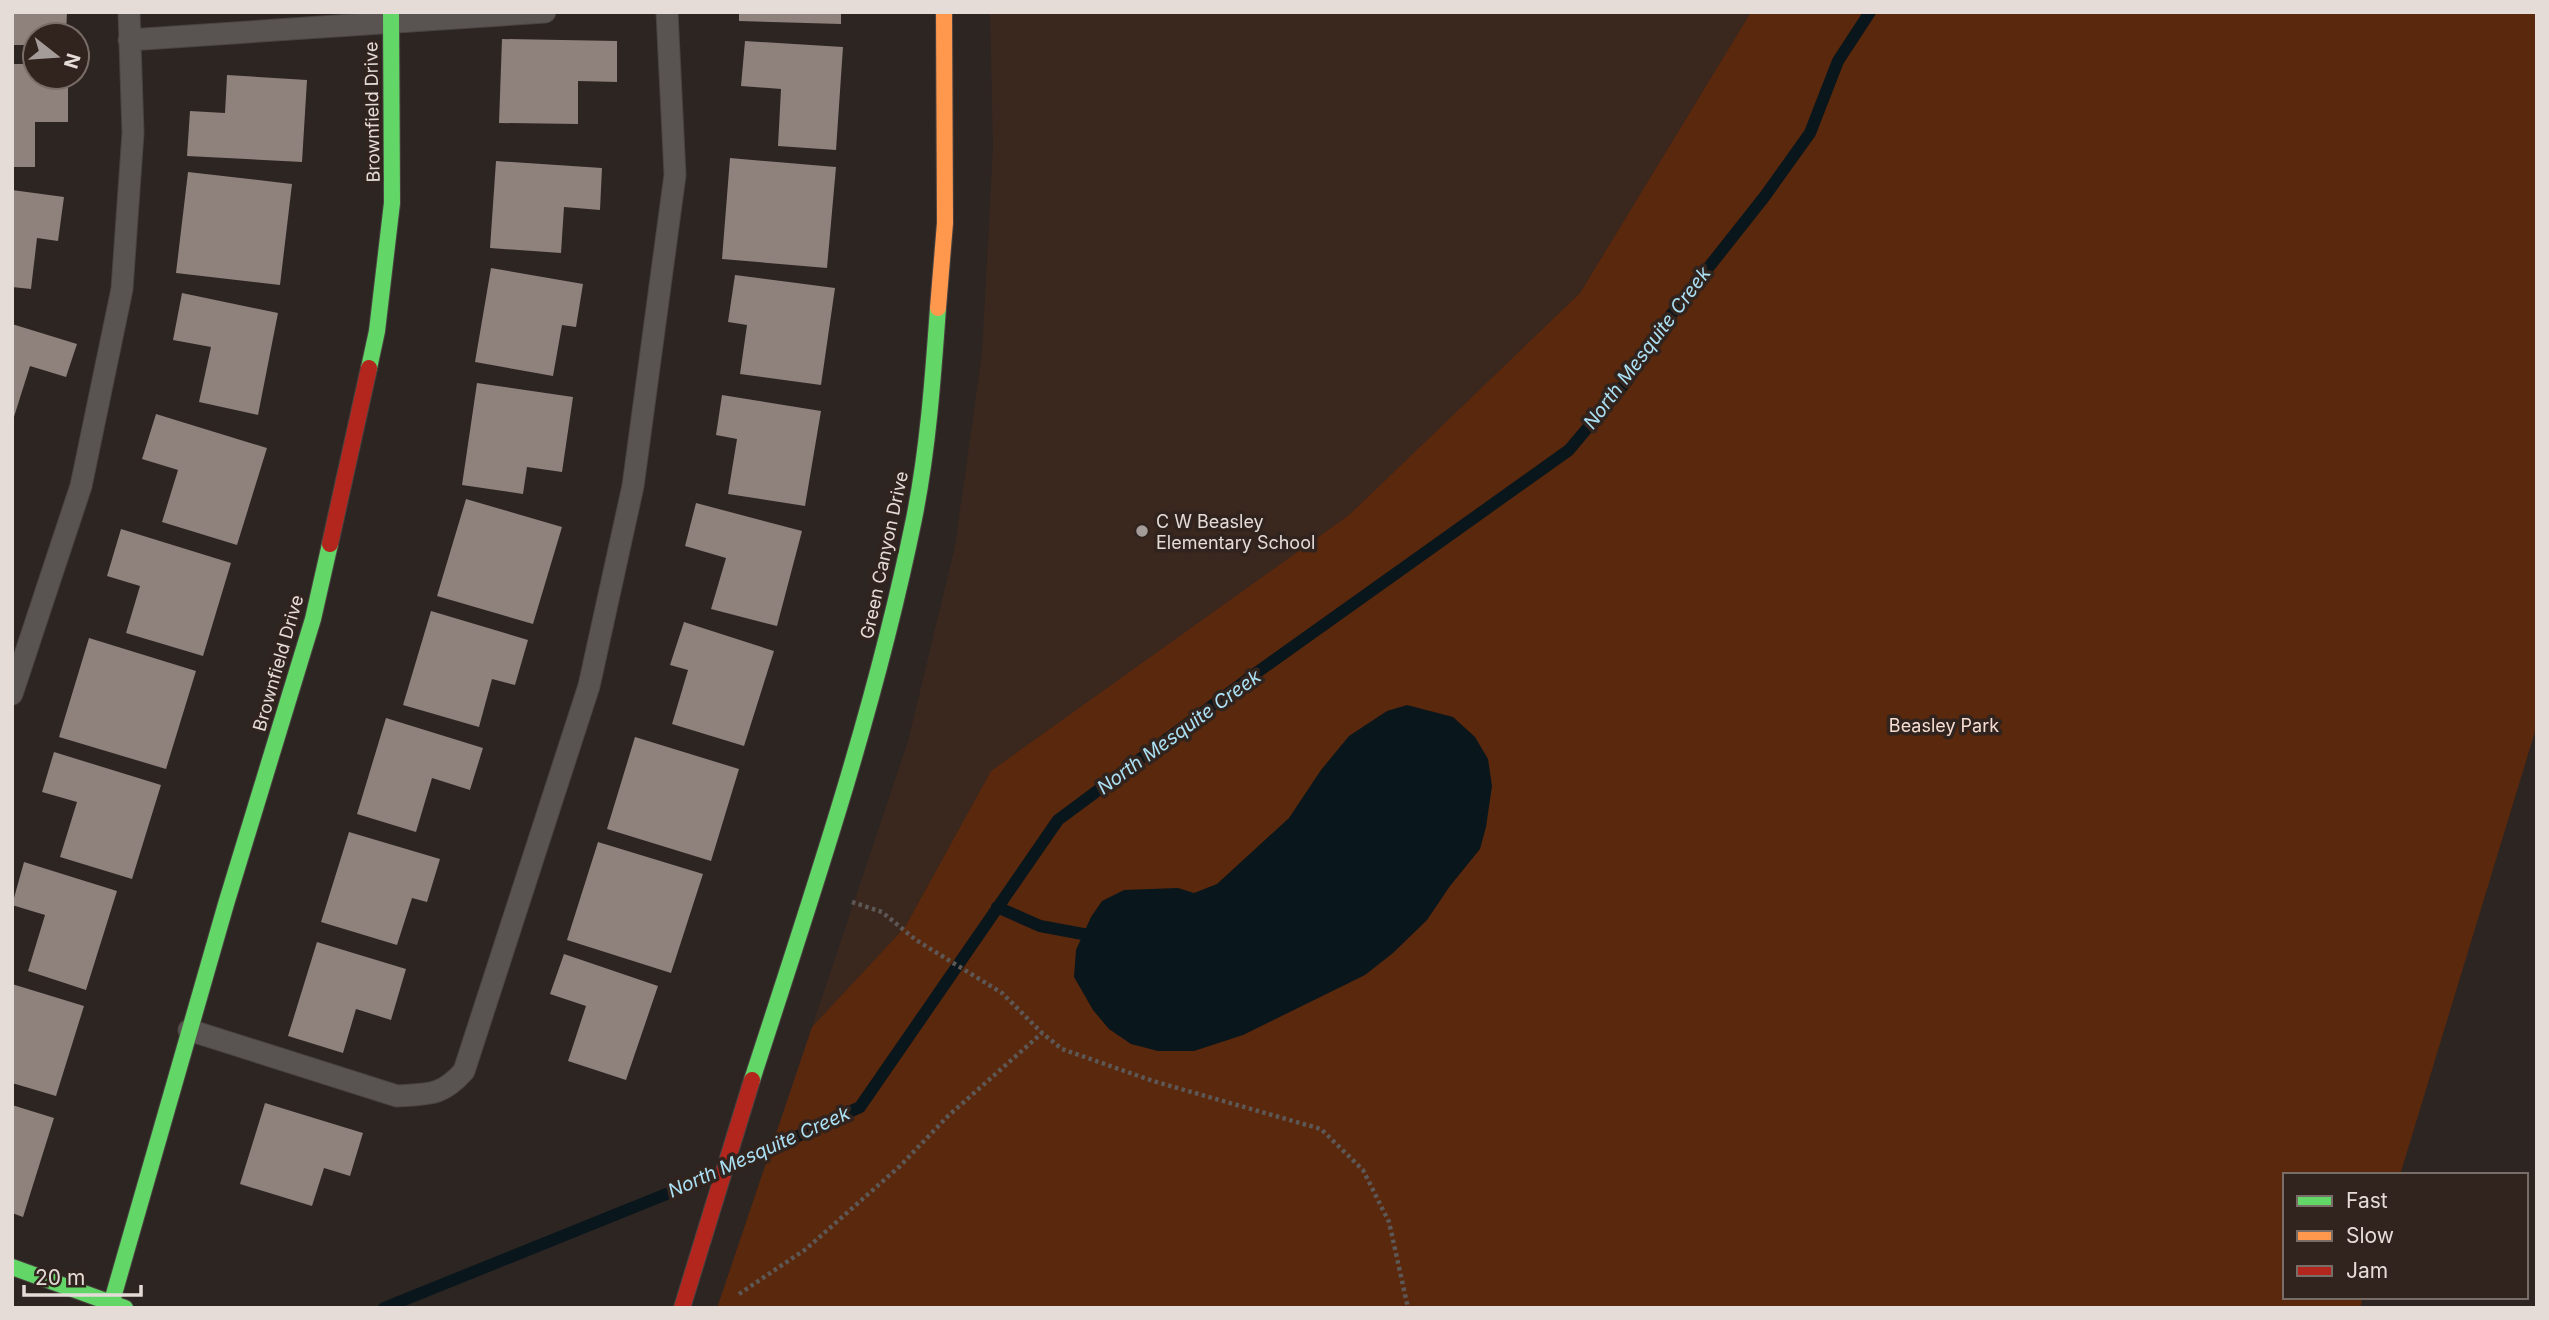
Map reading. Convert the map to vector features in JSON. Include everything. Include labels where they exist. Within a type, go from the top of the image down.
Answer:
[{"type":"street","name":"Green Canyon Drive","points":[[682,1308],[865,722],[914,519],[930,416],[945,223],[944,12]]},
{"type":"street","name":"Brownfield Drive","points":[[115,1306],[189,1030],[313,619],[377,331],[393,203],[391,17]]},
{"type":"street","points":[[12,1267],[115,1306]]},
{"type":"lane","points":[[12,694],[80,486],[122,289],[133,133],[129,12]]},
{"type":"lane","points":[[129,40],[391,17],[545,12]]},
{"type":"lane","points":[[189,1030],[397,1096],[428,1094],[450,1087],[464,1071],[589,686],[633,486],[675,174],[667,12]]},
{"type":"path","points":[[814,891],[882,912],[916,940],[1002,993],[1062,1049],[1153,1081],[1321,1129],[1363,1170],[1389,1222],[1408,1308]]},
{"type":"path","points":[[739,1294],[806,1249],[900,1166],[948,1116],[1042,1033]]},
{"type":"shaded area","name":"C W Beasley Elementary School","points":[[990,12],[1751,12],[1580,293],[1349,515],[991,771],[905,927],[812,1027],[908,741],[955,546],[982,353],[993,147]]},
{"type":"shaded area","points":[[1407,705],[1453,717],[1475,737],[1488,759],[1492,786],[1480,849],[1427,920],[1393,953],[1365,975],[1243,1035],[1194,1051],[1158,1051],[1131,1044],[1109,1029],[1093,1010],[1074,977],[1076,950],[1091,917],[1102,901],[1124,890],[1178,888],[1194,893],[1217,884],[1289,818],[1321,770],[1349,736],[1387,711]]},
{"type":"green space","name":"Beasley Park","points":[[1751,12],[2537,12],[2537,725],[2401,1173],[2283,1173],[2283,1299],[2362,1299],[2360,1308],[717,1308],[812,1027],[905,927],[991,771],[1349,515],[1580,293]]},
{"type":"building","points":[[12,12],[67,12],[67,21],[21,21],[21,45],[12,45]]},
{"type":"building","points":[[739,12],[841,12],[841,24],[739,21]]},
{"type":"building","points":[[502,39],[617,41],[617,82],[578,81],[578,124],[499,123]]},
{"type":"building","points":[[745,41],[843,47],[836,150],[778,146],[781,89],[741,86]]},
{"type":"building","points":[[12,64],[21,64],[21,91],[68,91],[68,122],[35,122],[35,167],[12,167]]},
{"type":"building","points":[[227,75],[307,80],[302,162],[187,156],[190,111],[225,113]]},
{"type":"building","points":[[730,158],[836,167],[827,268],[722,259]]},
{"type":"building","points":[[496,161],[602,168],[600,210],[564,207],[561,253],[490,248]]},
{"type":"building","points":[[188,172],[292,184],[280,285],[176,273]]},
{"type":"building","points":[[12,190],[64,197],[58,241],[37,238],[31,289],[12,287]]},
{"type":"building","points":[[491,268],[583,284],[576,327],[562,325],[553,376],[475,362]]},
{"type":"building","points":[[735,275],[835,288],[821,385],[740,374],[747,325],[728,322]]},
{"type":"building","points":[[182,293],[278,313],[258,415],[199,402],[211,347],[173,340]]},
{"type":"building","points":[[12,324],[77,344],[66,377],[30,366],[13,420]]},
{"type":"building","points":[[477,383],[573,397],[562,472],[527,467],[523,494],[462,485]]},
{"type":"building","points":[[722,395],[821,411],[805,506],[728,494],[737,439],[716,435]]},
{"type":"building","points":[[156,414],[267,448],[237,545],[162,522],[178,470],[142,459]]},
{"type":"building","points":[[466,499],[562,527],[533,624],[437,596]]},
{"type":"building","points":[[696,503],[802,531],[777,626],[711,609],[726,558],[685,546]]},
{"type":"building","points":[[121,529],[231,563],[203,656],[126,633],[140,586],[107,576]]},
{"type":"building","points":[[431,611],[528,640],[515,685],[492,679],[479,727],[403,705]]},
{"type":"building","points":[[684,622],[774,651],[744,746],[672,724],[688,670],[670,665]]},
{"type":"building","points":[[89,638],[196,671],[166,769],[59,737]]},
{"type":"building","points":[[386,718],[483,748],[470,790],[432,778],[416,832],[357,814]]},
{"type":"building","points":[[635,737],[739,769],[711,861],[607,829]]},
{"type":"building","points":[[54,752],[161,785],[132,879],[60,857],[77,802],[42,792]]},
{"type":"building","points":[[349,832],[440,859],[427,902],[412,898],[397,945],[321,922]]},
{"type":"building","points":[[598,842],[703,874],[671,973],[567,940]]},
{"type":"building","points":[[24,862],[117,891],[86,990],[28,971],[45,915],[12,905]]},
{"type":"building","points":[[317,942],[406,969],[391,1020],[356,1009],[343,1053],[288,1036]]},
{"type":"building","points":[[564,954],[658,986],[626,1080],[568,1061],[586,1006],[550,994]]},
{"type":"building","points":[[12,984],[84,1006],[56,1096],[12,1083]]},
{"type":"building","points":[[265,1103],[363,1133],[350,1176],[324,1168],[312,1206],[240,1184]]},
{"type":"building","points":[[12,1105],[54,1118],[23,1217],[12,1213]]},
{"type":"waterway","name":"North Mesquite Creek","points":[[732,1167],[860,1107],[1058,820],[1252,676],[1569,450],[1627,381],[1667,320],[1765,196],[1810,133],[1838,61],[1870,12]]},
{"type":"waterway","points":[[997,907],[1040,926],[1083,934]]},
{"type":"waterway","name":"North Mesquite Creek","points":[[384,1308],[716,1174]]},
{"type":"traffic: fast","points":[[369,368],[377,331],[392,203],[391,12]]},
{"type":"traffic: fast","points":[[752,1080],[841,802],[881,661],[914,519],[923,466],[938,308]]},
{"type":"traffic: fast","points":[[110,1308],[226,904],[313,619],[330,544]]},
{"type":"traffic: fast","points":[[12,1267],[125,1308]]},
{"type":"traffic: slow","points":[[938,308],[945,223],[944,12]]},
{"type":"traffic: jam","points":[[330,544],[369,368]]},
{"type":"traffic: jam","points":[[682,1308],[752,1080]]},
{"type":"place","name":"C W Beasley Elementary School","points":[[1142,531]]}]
